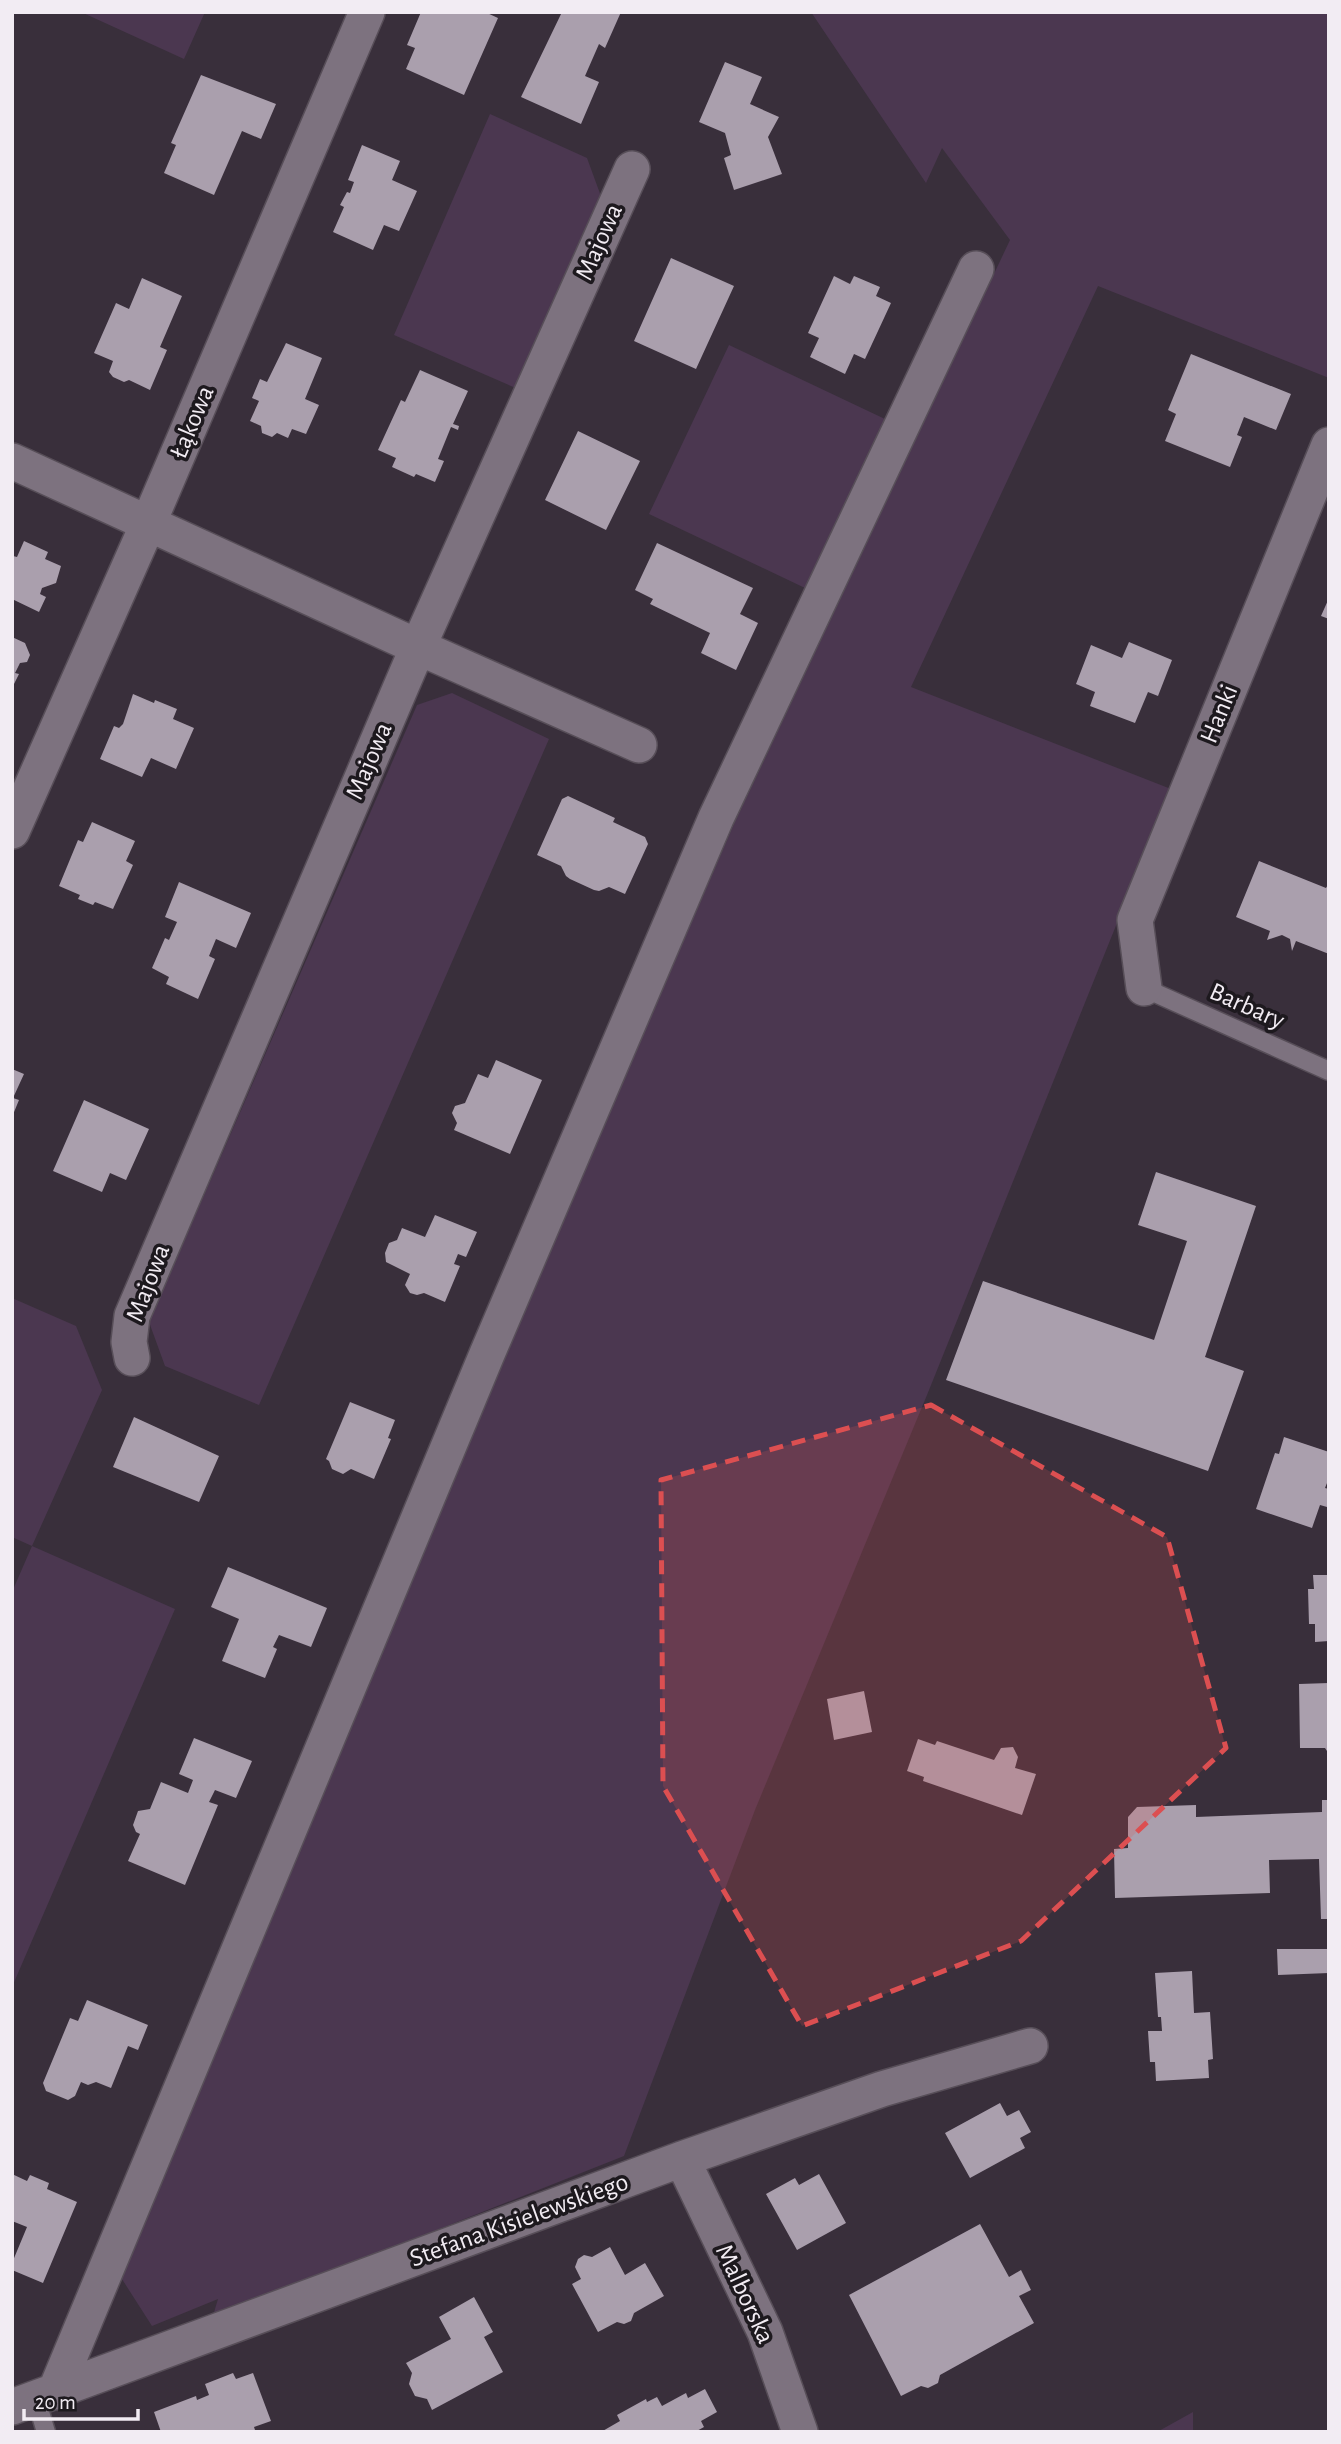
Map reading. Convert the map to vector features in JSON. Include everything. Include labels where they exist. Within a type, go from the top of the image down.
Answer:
[{"type":"street","name":"Łąkowa","points":[[12,831],[148,524],[367,12]]},
{"type":"street","name":"Majowa","points":[[132,1359],[129,1342],[132,1316],[418,648],[632,169]]},
{"type":"street","points":[[34,2400],[716,818],[976,269]]},
{"type":"street","name":"Hanki","points":[[1144,988],[1135,920],[1329,445]]},
{"type":"street","points":[[12,461],[418,648],[639,745]]},
{"type":"street","name":"Stefana Kisielewskiego","points":[[34,2400],[682,2159],[882,2089],[1030,2046]]},
{"type":"street","name":"Malborska","points":[[682,2159],[765,2332],[800,2432]]},
{"type":"lane","name":"Barbary","points":[[1144,988],[1329,1072]]},
{"type":"lane","points":[[34,2400],[46,2432]]},
{"type":"highlighted area","points":[[931,1405],[1167,1537],[1226,1748],[1021,1941],[802,2026],[663,1786],[661,1480]]},
{"type":"shaded area","points":[[81,12],[205,12],[184,59]]},
{"type":"shaded area","points":[[811,12],[1329,12],[1329,378],[1098,286],[911,687],[1171,789],[927,1395],[755,1810],[624,2156],[212,2319],[218,2299],[152,2326],[120,2276],[489,1391],[734,824],[1010,240],[942,148],[926,183]]},
{"type":"shaded area","points":[[490,114],[587,158],[602,199],[518,389],[394,335]]},
{"type":"shaded area","points":[[729,345],[885,419],[805,588],[649,514]]},
{"type":"shaded area","points":[[452,693],[549,739],[259,1405],[165,1366],[149,1322],[417,705]]},
{"type":"shaded area","points":[[12,1298],[76,1326],[102,1390],[32,1546],[12,1537]]},
{"type":"shaded area","points":[[32,1546],[175,1609],[12,1987],[12,1592]]},
{"type":"shaded area","points":[[1193,2412],[1193,2432],[1157,2432]]},
{"type":"building","points":[[421,12],[485,12],[498,18],[464,95],[406,69],[415,48],[407,45]]},
{"type":"building","points":[[562,12],[621,12],[605,48],[599,44],[585,76],[599,82],[581,124],[521,97]]},
{"type":"building","points":[[725,62],[762,77],[750,104],[779,117],[768,137],[782,174],[734,190],[724,158],[731,155],[725,133],[699,122]]},
{"type":"building","points":[[201,75],[276,104],[261,139],[242,131],[214,195],[164,173],[176,145],[171,143]]},
{"type":"building","points":[[362,145],[400,161],[392,180],[417,191],[399,231],[384,225],[373,250],[333,232],[344,207],[340,205],[347,192],[350,193],[354,182],[348,180]]},
{"type":"building","points":[[671,258],[734,286],[696,369],[634,341]]},
{"type":"building","points":[[834,276],[850,284],[854,276],[880,287],[876,296],[891,303],[865,359],[854,354],[845,374],[810,357],[819,338],[808,333]]},
{"type":"building","points":[[142,278],[182,296],[160,347],[167,350],[150,390],[129,380],[124,382],[113,377],[109,372],[113,361],[94,353],[116,303],[129,309]]},
{"type":"building","points":[[286,343],[322,358],[305,399],[319,405],[306,434],[292,429],[288,438],[277,433],[272,437],[262,433],[261,426],[250,421],[259,401],[252,398],[260,379],[267,382]]},
{"type":"building","points":[[1191,354],[1291,394],[1276,430],[1244,417],[1237,435],[1242,437],[1230,467],[1165,441],[1176,414],[1168,410]]},
{"type":"building","points":[[420,370],[468,391],[453,424],[459,426],[458,430],[451,427],[438,459],[444,461],[435,482],[416,474],[414,477],[392,467],[396,458],[378,450],[401,400],[405,402]]},
{"type":"building","points":[[578,431],[640,461],[606,530],[545,500]]},
{"type":"building","points":[[24,541],[48,552],[45,559],[61,566],[56,583],[42,588],[40,594],[46,597],[39,612],[12,599],[12,558],[17,557]]},
{"type":"building","points":[[657,543],[753,588],[740,614],[758,623],[736,670],[701,653],[710,633],[650,604],[653,599],[635,590]]},
{"type":"building","points":[[1329,598],[1329,619],[1321,616]]},
{"type":"building","points":[[12,637],[25,643],[30,655],[27,662],[20,663],[15,673],[19,674],[12,688]]},
{"type":"building","points":[[1129,642],[1172,660],[1158,696],[1148,692],[1135,723],[1090,706],[1095,692],[1076,684],[1091,645],[1122,658]]},
{"type":"building","points":[[133,694],[177,709],[173,719],[194,728],[176,769],[151,758],[142,777],[100,759],[114,726],[119,728],[123,724]]},
{"type":"building","points":[[568,796],[615,818],[613,822],[645,837],[648,844],[625,894],[609,887],[594,890],[570,879],[561,866],[537,855],[562,799]]},
{"type":"building","points":[[92,822],[135,841],[126,861],[133,865],[113,909],[78,899],[80,895],[59,886],[78,840],[83,842]]},
{"type":"building","points":[[1259,861],[1326,888],[1329,883],[1329,954],[1296,941],[1292,951],[1290,939],[1282,935],[1267,940],[1270,931],[1236,917]]},
{"type":"building","points":[[179,882],[251,913],[236,948],[216,939],[209,956],[215,959],[198,999],[166,984],[169,977],[152,968],[165,938],[169,940],[177,922],[165,917]]},
{"type":"building","points":[[496,1060],[542,1080],[510,1154],[454,1130],[457,1123],[452,1113],[455,1106],[465,1103],[478,1074],[488,1078]]},
{"type":"building","points":[[12,1069],[24,1074],[13,1098],[19,1100],[12,1117]]},
{"type":"building","points":[[84,1100],[149,1129],[126,1180],[110,1173],[102,1192],[53,1171]]},
{"type":"building","points":[[1156,1172],[1256,1206],[1205,1357],[1244,1371],[1208,1471],[946,1380],[983,1281],[1154,1340],[1187,1241],[1138,1225]]},
{"type":"building","points":[[435,1215],[477,1232],[466,1257],[458,1254],[454,1264],[460,1266],[445,1302],[424,1293],[410,1293],[405,1285],[410,1274],[386,1262],[385,1253],[389,1243],[397,1240],[402,1228],[425,1237]]},
{"type":"building","points":[[350,1402],[395,1420],[388,1438],[391,1439],[374,1479],[351,1469],[343,1474],[332,1469],[326,1459]]},
{"type":"building","points":[[134,1417],[219,1456],[199,1502],[113,1467]]},
{"type":"building","points":[[1284,1437],[1329,1452],[1329,1478],[1325,1488],[1329,1489],[1329,1502],[1327,1507],[1320,1505],[1312,1528],[1256,1509],[1275,1453],[1279,1454]]},
{"type":"building","points":[[228,1567],[327,1608],[311,1647],[279,1635],[273,1647],[277,1649],[265,1678],[222,1661],[239,1619],[211,1607]]},
{"type":"building","points":[[1313,1575],[1329,1575],[1329,1641],[1315,1642],[1315,1624],[1309,1624],[1308,1589],[1314,1589]]},
{"type":"building","points":[[1329,1683],[1329,1754],[1325,1748],[1300,1748],[1299,1684]]},
{"type":"building","points":[[864,1691],[872,1732],[834,1740],[827,1699]]},
{"type":"building","points":[[194,1738],[252,1761],[236,1798],[215,1790],[209,1802],[218,1805],[185,1885],[128,1861],[140,1834],[133,1825],[138,1811],[150,1809],[161,1782],[188,1793],[193,1780],[179,1774]]},
{"type":"building","points":[[918,1739],[935,1745],[937,1741],[994,1760],[1001,1748],[1013,1747],[1018,1757],[1015,1768],[1036,1774],[1022,1815],[923,1781],[924,1777],[907,1771]]},
{"type":"building","points":[[1322,1800],[1329,1800],[1329,1919],[1321,1919],[1319,1859],[1269,1860],[1270,1893],[1115,1898],[1114,1849],[1128,1848],[1128,1817],[1137,1807],[1196,1805],[1196,1817],[1322,1812]]},
{"type":"building","points":[[1277,1949],[1329,1949],[1329,1973],[1278,1975]]},
{"type":"building","points":[[1192,1971],[1194,2013],[1210,2012],[1213,2059],[1208,2060],[1209,2078],[1156,2081],[1155,2062],[1150,2062],[1148,2031],[1162,2031],[1161,2017],[1158,2017],[1155,1973]]},
{"type":"building","points":[[87,2000],[148,2025],[138,2050],[128,2046],[111,2088],[96,2082],[88,2085],[81,2082],[75,2096],[68,2100],[46,2091],[43,2083],[70,2018],[78,2021]]},
{"type":"building","points":[[1000,2103],[1007,2116],[1019,2110],[1031,2132],[1020,2138],[1025,2148],[970,2178],[945,2133]]},
{"type":"building","points":[[12,2174],[27,2181],[30,2175],[49,2183],[47,2189],[77,2202],[43,2283],[12,2270],[12,2263],[27,2227],[12,2221]]},
{"type":"building","points":[[819,2174],[846,2223],[797,2250],[766,2194],[795,2178],[799,2185]]},
{"type":"building","points":[[980,2224],[1009,2277],[1021,2270],[1031,2290],[1019,2296],[1034,2323],[940,2375],[938,2383],[928,2388],[921,2386],[901,2396],[849,2295]]},
{"type":"building","points":[[610,2247],[625,2275],[645,2263],[664,2296],[634,2313],[631,2321],[624,2324],[617,2322],[598,2332],[572,2284],[581,2279],[575,2267],[578,2259],[584,2255],[592,2257]]},
{"type":"building","points":[[474,2297],[493,2332],[484,2337],[503,2372],[432,2410],[427,2399],[415,2396],[409,2384],[412,2373],[406,2363],[451,2339],[439,2317]]},
{"type":"building","points":[[233,2373],[236,2379],[253,2373],[271,2421],[254,2427],[255,2430],[251,2432],[161,2432],[154,2412],[196,2396],[197,2400],[209,2395],[205,2384]]},
{"type":"building","points":[[705,2389],[717,2412],[701,2421],[704,2427],[695,2432],[601,2432],[620,2421],[617,2415],[646,2399],[647,2402],[657,2397],[662,2406],[686,2393],[688,2398]]}]
